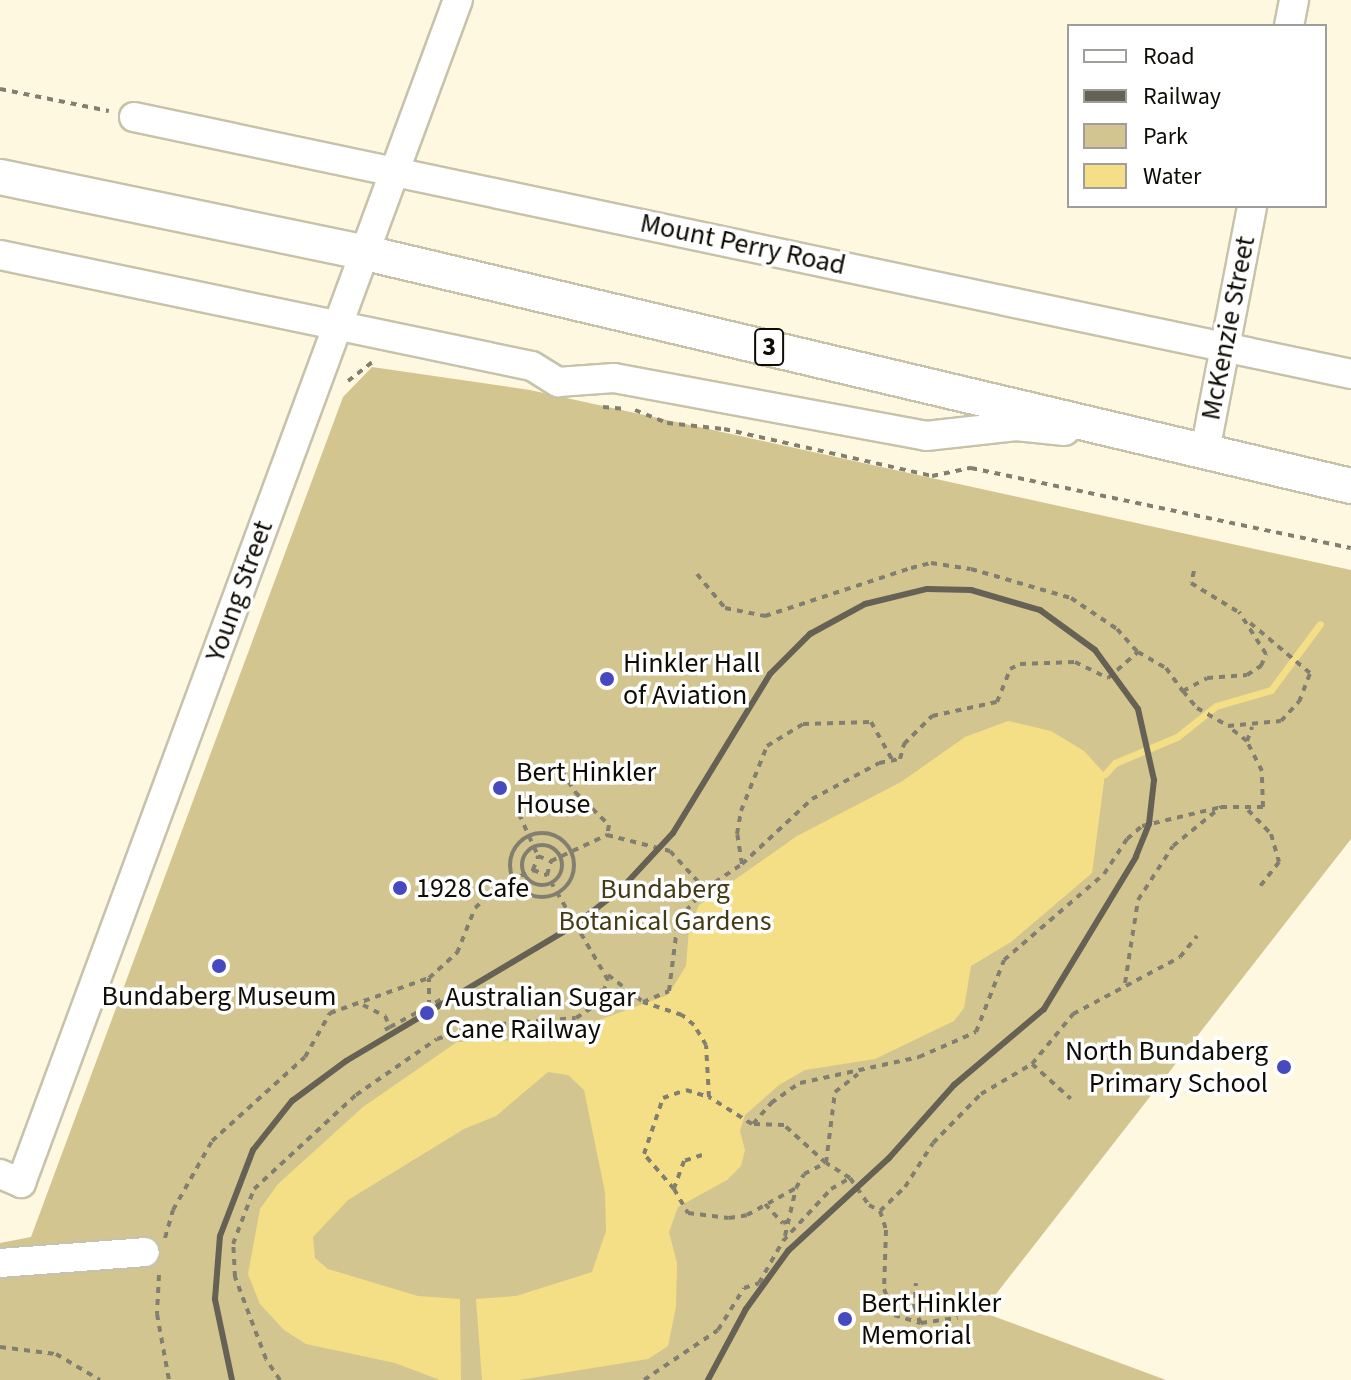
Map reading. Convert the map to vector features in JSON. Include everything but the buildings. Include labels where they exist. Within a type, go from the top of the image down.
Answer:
[{"type":"main road","name":"3","points":[[0,177],[366,253],[1351,486]]},
{"type":"street","name":"Young Street","points":[[11,1179],[366,253],[458,0]]},
{"type":"street","points":[[1289,24],[1294,0]]},
{"type":"street","name":"Mount Perry Road","points":[[134,117],[397,170],[1351,374]]},
{"type":"street","name":"McKenzie Street","points":[[1205,451],[1252,208]]},
{"type":"street","points":[[0,255],[532,366],[558,382],[614,378],[926,436],[1016,426],[1172,442]]},
{"type":"street","points":[[0,1263],[156,1253]]},
{"type":"path","points":[[0,89],[134,117]]},
{"type":"path","points":[[348,381],[361,367],[377,360]]},
{"type":"path","points":[[595,406],[932,476],[971,468],[1351,548]]},
{"type":"path","points":[[697,574],[725,608],[765,616],[931,563],[971,569],[1071,598],[1117,629],[1138,652],[1166,668],[1197,708],[1247,741],[1262,771],[1263,807],[1248,810],[1221,807],[1142,826],[1127,839],[1104,874],[1004,960],[976,1032],[919,1057],[800,1083],[753,1124]]},
{"type":"path","points":[[1194,571],[1191,583],[1239,612],[1281,652],[1310,673],[1299,702],[1281,721],[1252,727],[1228,726]]},
{"type":"path","points":[[1183,691],[1207,678],[1247,675],[1261,666],[1266,654],[1239,612]]},
{"type":"path","points":[[894,763],[904,744],[932,716],[997,702],[1010,669],[1020,664],[1075,662],[1108,678],[1138,652]]},
{"type":"path","points":[[742,864],[737,834],[741,811],[767,746],[803,724],[871,722],[894,763]]},
{"type":"path","points":[[1247,741],[1252,727]]},
{"type":"path","points":[[643,1002],[669,991],[678,920],[705,889],[742,864],[812,799],[879,763],[894,763]]},
{"type":"path","points":[[562,771],[575,792],[609,825],[607,835]]},
{"type":"path","points":[[1125,983],[1138,900],[1173,846],[1221,807]]},
{"type":"path","points":[[1248,810],[1271,834],[1279,862],[1260,886]]},
{"type":"path","points":[[519,814],[538,856],[533,870]]},
{"type":"path","points":[[549,834],[571,852],[574,873],[556,894],[527,894],[513,879],[510,860],[529,836],[549,834]]},
{"type":"path","points":[[538,856],[551,861],[607,835],[670,851],[705,889]]},
{"type":"path","points":[[546,846],[560,857],[562,871],[551,883],[535,885],[524,874],[524,857],[534,847],[546,846]]},
{"type":"path","points":[[280,1380],[266,1359],[235,1277],[233,1244],[254,1189],[356,1095],[437,1039],[476,1026],[576,1018],[599,1003],[608,980],[556,894],[547,875],[551,861]]},
{"type":"path","points":[[169,1380],[157,1314],[156,1253],[173,1210],[212,1141],[305,1057],[330,1013],[363,1005],[429,978],[457,953],[475,908],[513,879],[533,870],[547,875]]},
{"type":"path","points":[[880,1211],[905,1187],[933,1143],[981,1094],[1032,1064],[1073,1014],[1125,983],[1180,957],[1197,936]]},
{"type":"path","points":[[599,964],[615,983],[643,1002],[682,1015],[694,1025],[706,1045],[709,1097]]},
{"type":"path","points":[[429,978],[429,1006]]},
{"type":"path","points":[[381,1032],[451,994]]},
{"type":"path","points":[[363,1005],[385,1016],[390,1027]]},
{"type":"path","points":[[1032,1064],[1071,1099]]},
{"type":"path","points":[[826,1163],[835,1092],[860,1072]]},
{"type":"path","points":[[796,1188],[737,1218],[688,1213],[674,1189],[644,1154],[663,1098],[686,1090],[709,1097],[753,1124],[784,1125],[826,1163],[850,1178],[869,1205],[880,1211],[886,1230],[884,1289],[894,1315],[921,1323],[958,1318]]},
{"type":"path","points":[[674,1189],[684,1161],[702,1155]]},
{"type":"path","points":[[644,1380],[718,1330],[744,1288],[759,1283],[792,1220],[796,1188],[804,1174],[826,1163]]},
{"type":"path","points":[[783,1241],[831,1189],[850,1178]]},
{"type":"path","points":[[765,1204],[783,1223],[792,1220]]},
{"type":"path","points":[[916,1283],[914,1310],[921,1323]]},
{"type":"path","points":[[0,1347],[56,1354],[100,1380]]},
{"type":"green space","name":"Bundaberg Botanical Gardens","points":[[372,367],[530,390],[1351,570],[1351,839],[982,1312],[1166,1380],[0,1380],[0,1243],[31,1237],[343,397]]},
{"type":"water","points":[[1008,721],[1051,731],[1084,751],[1105,774],[1092,873],[1011,942],[971,966],[964,1008],[954,1021],[875,1059],[805,1070],[779,1085],[745,1115],[740,1131],[745,1150],[741,1166],[727,1180],[678,1207],[669,1232],[677,1263],[676,1307],[668,1346],[648,1359],[519,1380],[482,1380],[476,1299],[516,1296],[592,1272],[606,1231],[605,1192],[584,1090],[568,1075],[548,1072],[496,1116],[464,1129],[348,1200],[313,1237],[315,1258],[328,1269],[418,1296],[460,1299],[461,1380],[440,1380],[395,1363],[306,1344],[284,1330],[260,1304],[248,1274],[260,1209],[278,1184],[363,1107],[457,1042],[568,1039],[588,1024],[668,995],[686,966],[689,929],[699,905],[797,836],[901,782],[965,737]]},
{"type":"waterway","points":[[1105,774],[1115,763],[1177,737],[1216,706],[1271,690],[1320,624]]},
{"type":"railway","points":[[232,1380],[215,1299],[220,1236],[253,1150],[292,1101],[346,1061],[575,925],[621,889],[673,833],[770,674],[810,634],[865,604],[927,589],[971,590],[1040,610],[1095,650],[1138,709],[1154,780],[1149,824],[1136,857],[1044,1009],[954,1085],[889,1158],[788,1251],[746,1309],[708,1380]]},
{"type":"place","name":"Hinkler Hall of Aviation","points":[[607,679]]},
{"type":"place","name":"Bert Hinkler House","points":[[500,788]]},
{"type":"place","name":"1928 Cafe","points":[[400,888]]},
{"type":"place","name":"Bundaberg Museum","points":[[219,966]]},
{"type":"place","name":"Australian Sugar Cane Railway","points":[[427,1013]]},
{"type":"place","name":"North Bundaberg Primary School","points":[[1284,1067]]},
{"type":"place","name":"Bert Hinkler Memorial","points":[[845,1319]]}]
